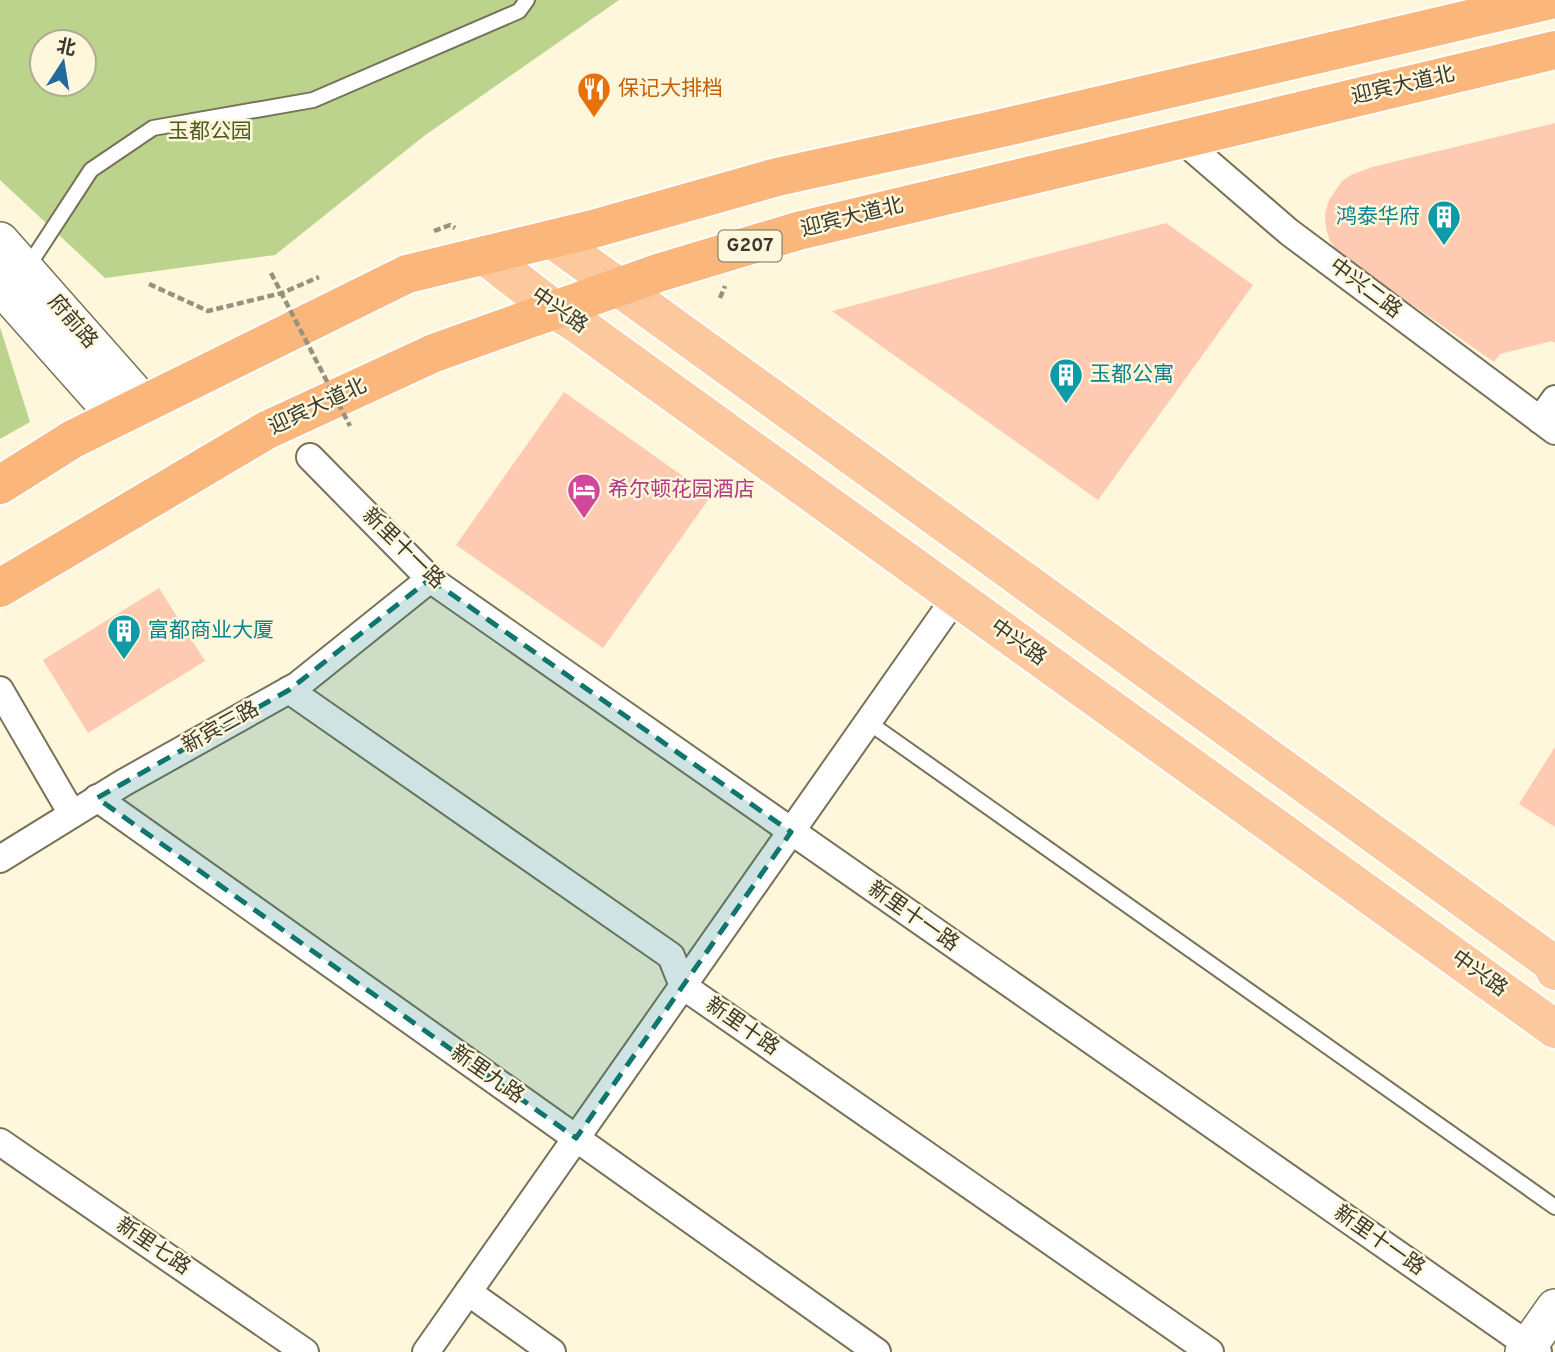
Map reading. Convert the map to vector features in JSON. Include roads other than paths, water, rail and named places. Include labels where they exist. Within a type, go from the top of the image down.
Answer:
[{"type":"highway","points":[[0,485],[73,439],[407,274],[552,239],[777,177],[993,130],[1551,0]]},
{"type":"highway","name":"迎宾大道北","points":[[0,588],[295,442],[434,353],[620,287],[798,231],[1555,50]]},
{"type":"main road","points":[[552,239],[1552,963],[1555,971]]},
{"type":"main road","name":"府前路","points":[[0,240],[13,277],[131,410]]},
{"type":"main road","name":"中兴路","points":[[484,255],[555,310],[1555,1029]]},
{"type":"main road","points":[[1530,1350],[1555,1308]]},
{"type":"street","name":"中兴二路","points":[[1181,139],[1289,232],[1550,417]]},
{"type":"street","name":"新里十一路","points":[[295,442],[430,579],[1530,1350]]},
{"type":"street","name":"新宾三路","points":[[0,859],[97,798],[289,690],[430,579]]},
{"type":"street","points":[[426,1352],[955,598]]},
{"type":"street","points":[[0,690],[72,814]]},
{"type":"street","name":"新里十路","points":[[289,690],[671,956],[683,986],[1210,1352]]},
{"type":"street","name":"新里九路","points":[[97,798],[877,1352]]},
{"type":"street","name":"新里七路","points":[[0,1142],[305,1352]]},
{"type":"street","points":[[468,1292],[552,1352]]},
{"type":"lane","points":[[13,277],[91,170],[153,128],[313,100],[520,11],[527,0]]},
{"type":"lane","points":[[868,722],[1555,1207]]},
{"type":"place","name":"保记大排档","points":[[594,119]]},
{"type":"place","name":"鸿泰华府","points":[[1444,247]]},
{"type":"place","name":"玉都公寓","points":[[1066,405]]},
{"type":"place","name":"希尔顿花园酒店","points":[[584,520]]},
{"type":"place","name":"富都商业大厦","points":[[124,661]]},
{"type":"park label","name":"玉都公园","points":[[210,132]]}]
